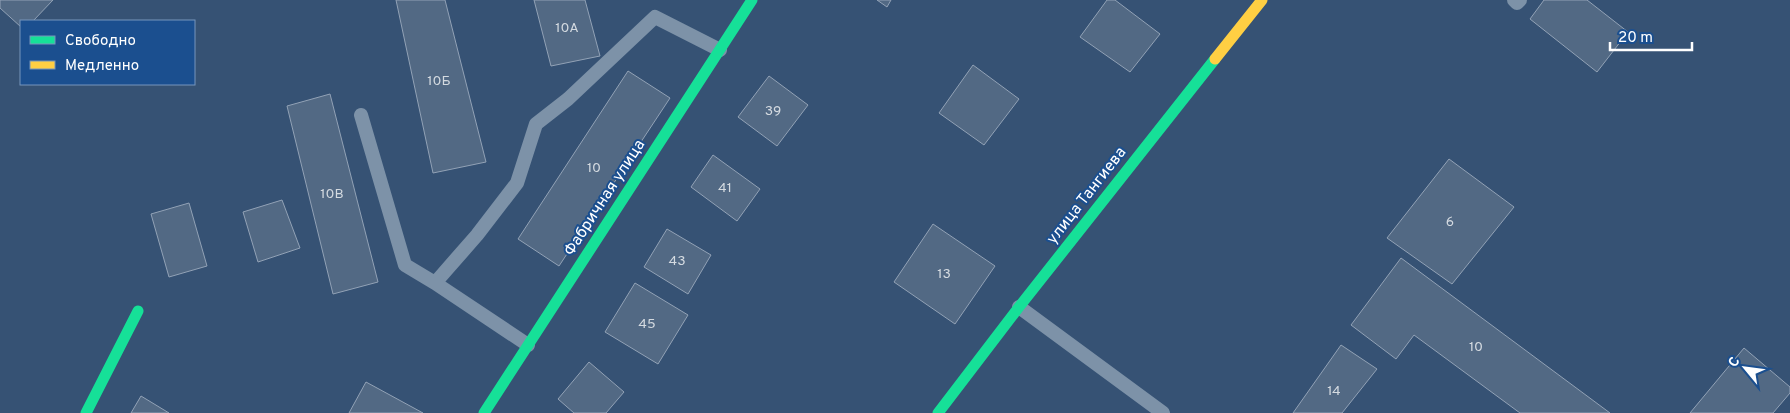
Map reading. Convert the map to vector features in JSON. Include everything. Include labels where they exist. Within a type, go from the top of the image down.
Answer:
[{"type":"street","name":"Фабричная улица","points":[[484,413],[752,0]]},
{"type":"street","name":"улица Тангиева","points":[[942,408],[1019,307],[1262,0]]},
{"type":"street","points":[[86,413],[138,311]]},
{"type":"lane","points":[[1514,0],[1517,3],[1520,0]]},
{"type":"lane","points":[[435,282],[477,235],[517,183],[536,124],[568,99],[655,17],[720,50]]},
{"type":"lane","points":[[361,115],[405,265],[435,282],[528,346]]},
{"type":"lane","points":[[1019,307],[1163,413]]},
{"type":"lane","points":[[942,408],[958,413]]},
{"type":"building","points":[[0,0],[53,0],[34,20],[20,20],[20,26],[0,8]]},
{"type":"building","points":[[396,0],[445,0],[486,162],[433,173]]},
{"type":"building","points":[[534,0],[585,0],[600,56],[551,66]]},
{"type":"building","points":[[877,0],[891,0],[887,7]]},
{"type":"building","points":[[1107,0],[1115,0],[1160,34],[1130,72],[1080,37]]},
{"type":"building","points":[[1544,0],[1587,0],[1628,32],[1597,72],[1530,19]]},
{"type":"building","points":[[973,65],[1019,99],[984,145],[939,113]]},
{"type":"building","points":[[628,71],[670,98],[559,266],[518,239]]},
{"type":"building","points":[[769,76],[808,105],[777,146],[738,117]]},
{"type":"building","points":[[330,94],[378,282],[333,294],[287,106]]},
{"type":"building","points":[[713,155],[760,189],[737,221],[691,187]]},
{"type":"building","points":[[1449,159],[1514,207],[1452,284],[1387,238]]},
{"type":"building","points":[[282,200],[300,248],[258,262],[243,212]]},
{"type":"building","points":[[189,203],[207,266],[169,277],[151,214]]},
{"type":"building","points":[[933,224],[995,266],[955,324],[894,282]]},
{"type":"building","points":[[667,229],[711,255],[688,294],[644,267]]},
{"type":"building","points":[[1401,258],[1610,413],[1520,413],[1414,335],[1396,359],[1351,325]]},
{"type":"building","points":[[635,283],[688,315],[658,364],[605,332]]},
{"type":"building","points":[[1341,345],[1377,369],[1342,413],[1293,413]]},
{"type":"building","points":[[1744,348],[1790,387],[1790,393],[1773,413],[1690,413]]},
{"type":"building","points":[[589,362],[624,392],[606,413],[574,413],[558,399]]},
{"type":"building","points":[[366,382],[423,413],[349,413]]},
{"type":"building","points":[[141,396],[169,413],[131,413]]},
{"type":"traffic: fast","points":[[484,413],[752,0]]},
{"type":"traffic: fast","points":[[938,413],[1019,307],[1215,59]]},
{"type":"traffic: fast","points":[[86,413],[138,311]]},
{"type":"traffic: slow","points":[[1215,59],[1262,0]]}]
